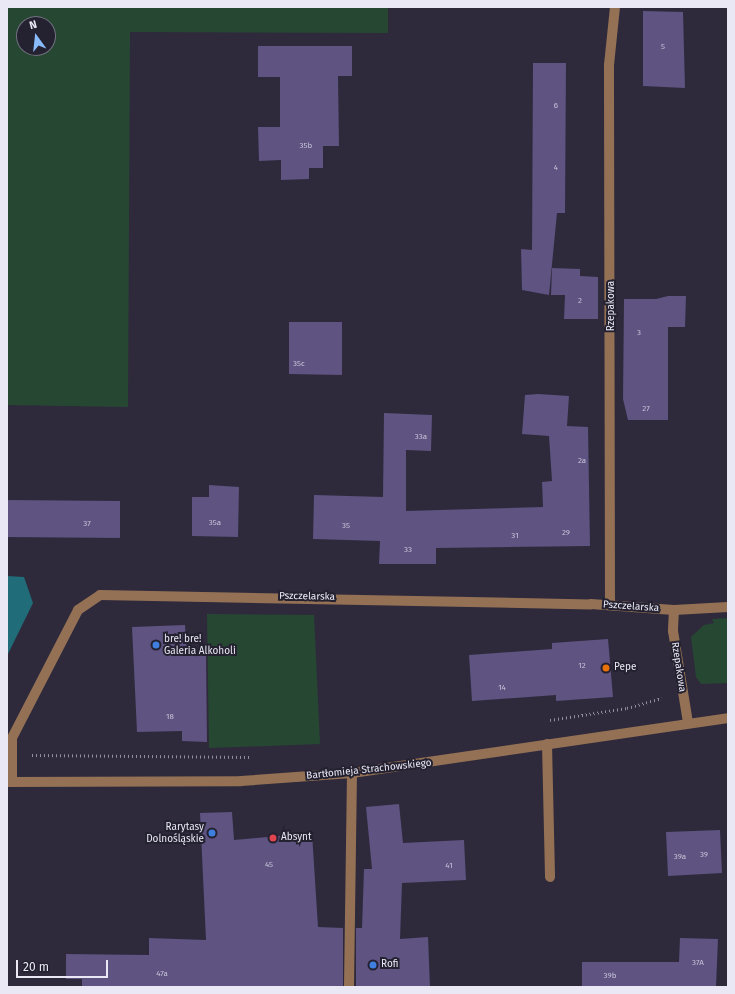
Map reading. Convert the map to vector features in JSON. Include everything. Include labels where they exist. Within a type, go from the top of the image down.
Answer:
[{"type":"street","name":"Rzepakowa","points":[[610,605],[609,65],[615,7]]},
{"type":"street","name":"Pszczelarska","points":[[10,782],[12,738],[78,610],[100,595],[610,605],[674,610],[728,607]]},
{"type":"street","name":"Rzepakowa","points":[[674,610],[673,631],[688,723]]},
{"type":"street","name":"Bartłomieja Strachowskiego","points":[[10,782],[241,781],[352,773],[728,718]]},
{"type":"street","points":[[547,744],[550,877]]},
{"type":"street","points":[[349,987],[352,773]]},
{"type":"path","points":[[544,721],[627,708],[663,698]]},
{"type":"path","points":[[12,755],[257,757]]},
{"type":"green space","points":[[7,7],[388,7],[388,33],[130,32],[128,407],[7,405]]},
{"type":"green space","points":[[207,614],[314,615],[320,744],[209,748]]},
{"type":"green space","points":[[728,618],[728,683],[701,684],[696,677],[691,637],[704,625],[714,623],[712,619]]},
{"type":"water","points":[[7,576],[24,577],[33,603],[7,656]]},
{"type":"building","points":[[643,11],[683,12],[685,88],[643,86]]},
{"type":"building","points":[[258,46],[352,46],[352,76],[338,76],[339,146],[323,146],[323,168],[309,168],[309,179],[281,180],[281,160],[259,161],[258,127],[280,127],[280,77],[258,77]]},
{"type":"building","points":[[533,63],[566,63],[565,213],[557,213],[549,295],[522,290],[521,249],[532,250]]},
{"type":"building","points":[[552,268],[580,269],[580,276],[598,277],[598,319],[564,319],[565,295],[551,295]]},
{"type":"building","points":[[668,296],[686,296],[685,327],[668,327],[668,420],[628,420],[623,399],[624,299],[656,299]]},
{"type":"building","points":[[289,322],[342,322],[342,375],[289,374]]},
{"type":"building","points":[[538,394],[569,396],[567,426],[588,427],[590,546],[436,548],[436,564],[379,564],[380,541],[313,539],[314,495],[383,497],[384,413],[432,415],[431,451],[406,450],[406,511],[543,507],[542,482],[552,481],[549,436],[522,434],[525,395]]},
{"type":"building","points":[[209,485],[239,487],[238,537],[192,536],[192,497],[209,497]]},
{"type":"building","points":[[7,500],[120,501],[120,538],[7,537]]},
{"type":"building","points":[[185,625],[187,654],[206,654],[207,742],[182,741],[182,731],[137,732],[132,627]]},
{"type":"building","points":[[608,639],[613,697],[556,701],[556,695],[472,701],[469,655],[552,649],[552,643]]},
{"type":"building","points":[[399,804],[403,843],[464,840],[466,880],[402,883],[400,939],[428,937],[430,987],[356,987],[356,928],[362,928],[364,869],[372,869],[366,807]]},
{"type":"building","points":[[232,812],[234,840],[312,833],[318,927],[343,928],[343,987],[82,987],[82,979],[66,979],[66,954],[149,955],[149,938],[206,940],[200,813]]},
{"type":"building","points":[[720,830],[722,873],[668,876],[666,832]]},
{"type":"building","points":[[680,938],[718,939],[716,987],[582,987],[582,962],[679,962]]},
{"type":"place","name":"bre! bre! Galeria Alkoholi","points":[[156,645]]},
{"type":"place","name":"Pepe","points":[[606,668]]},
{"type":"place","name":"Rarytasy Dolnośląskie","points":[[212,833]]},
{"type":"place","name":"Absynt","points":[[273,838]]},
{"type":"place","name":"Rofi","points":[[373,965]]}]
